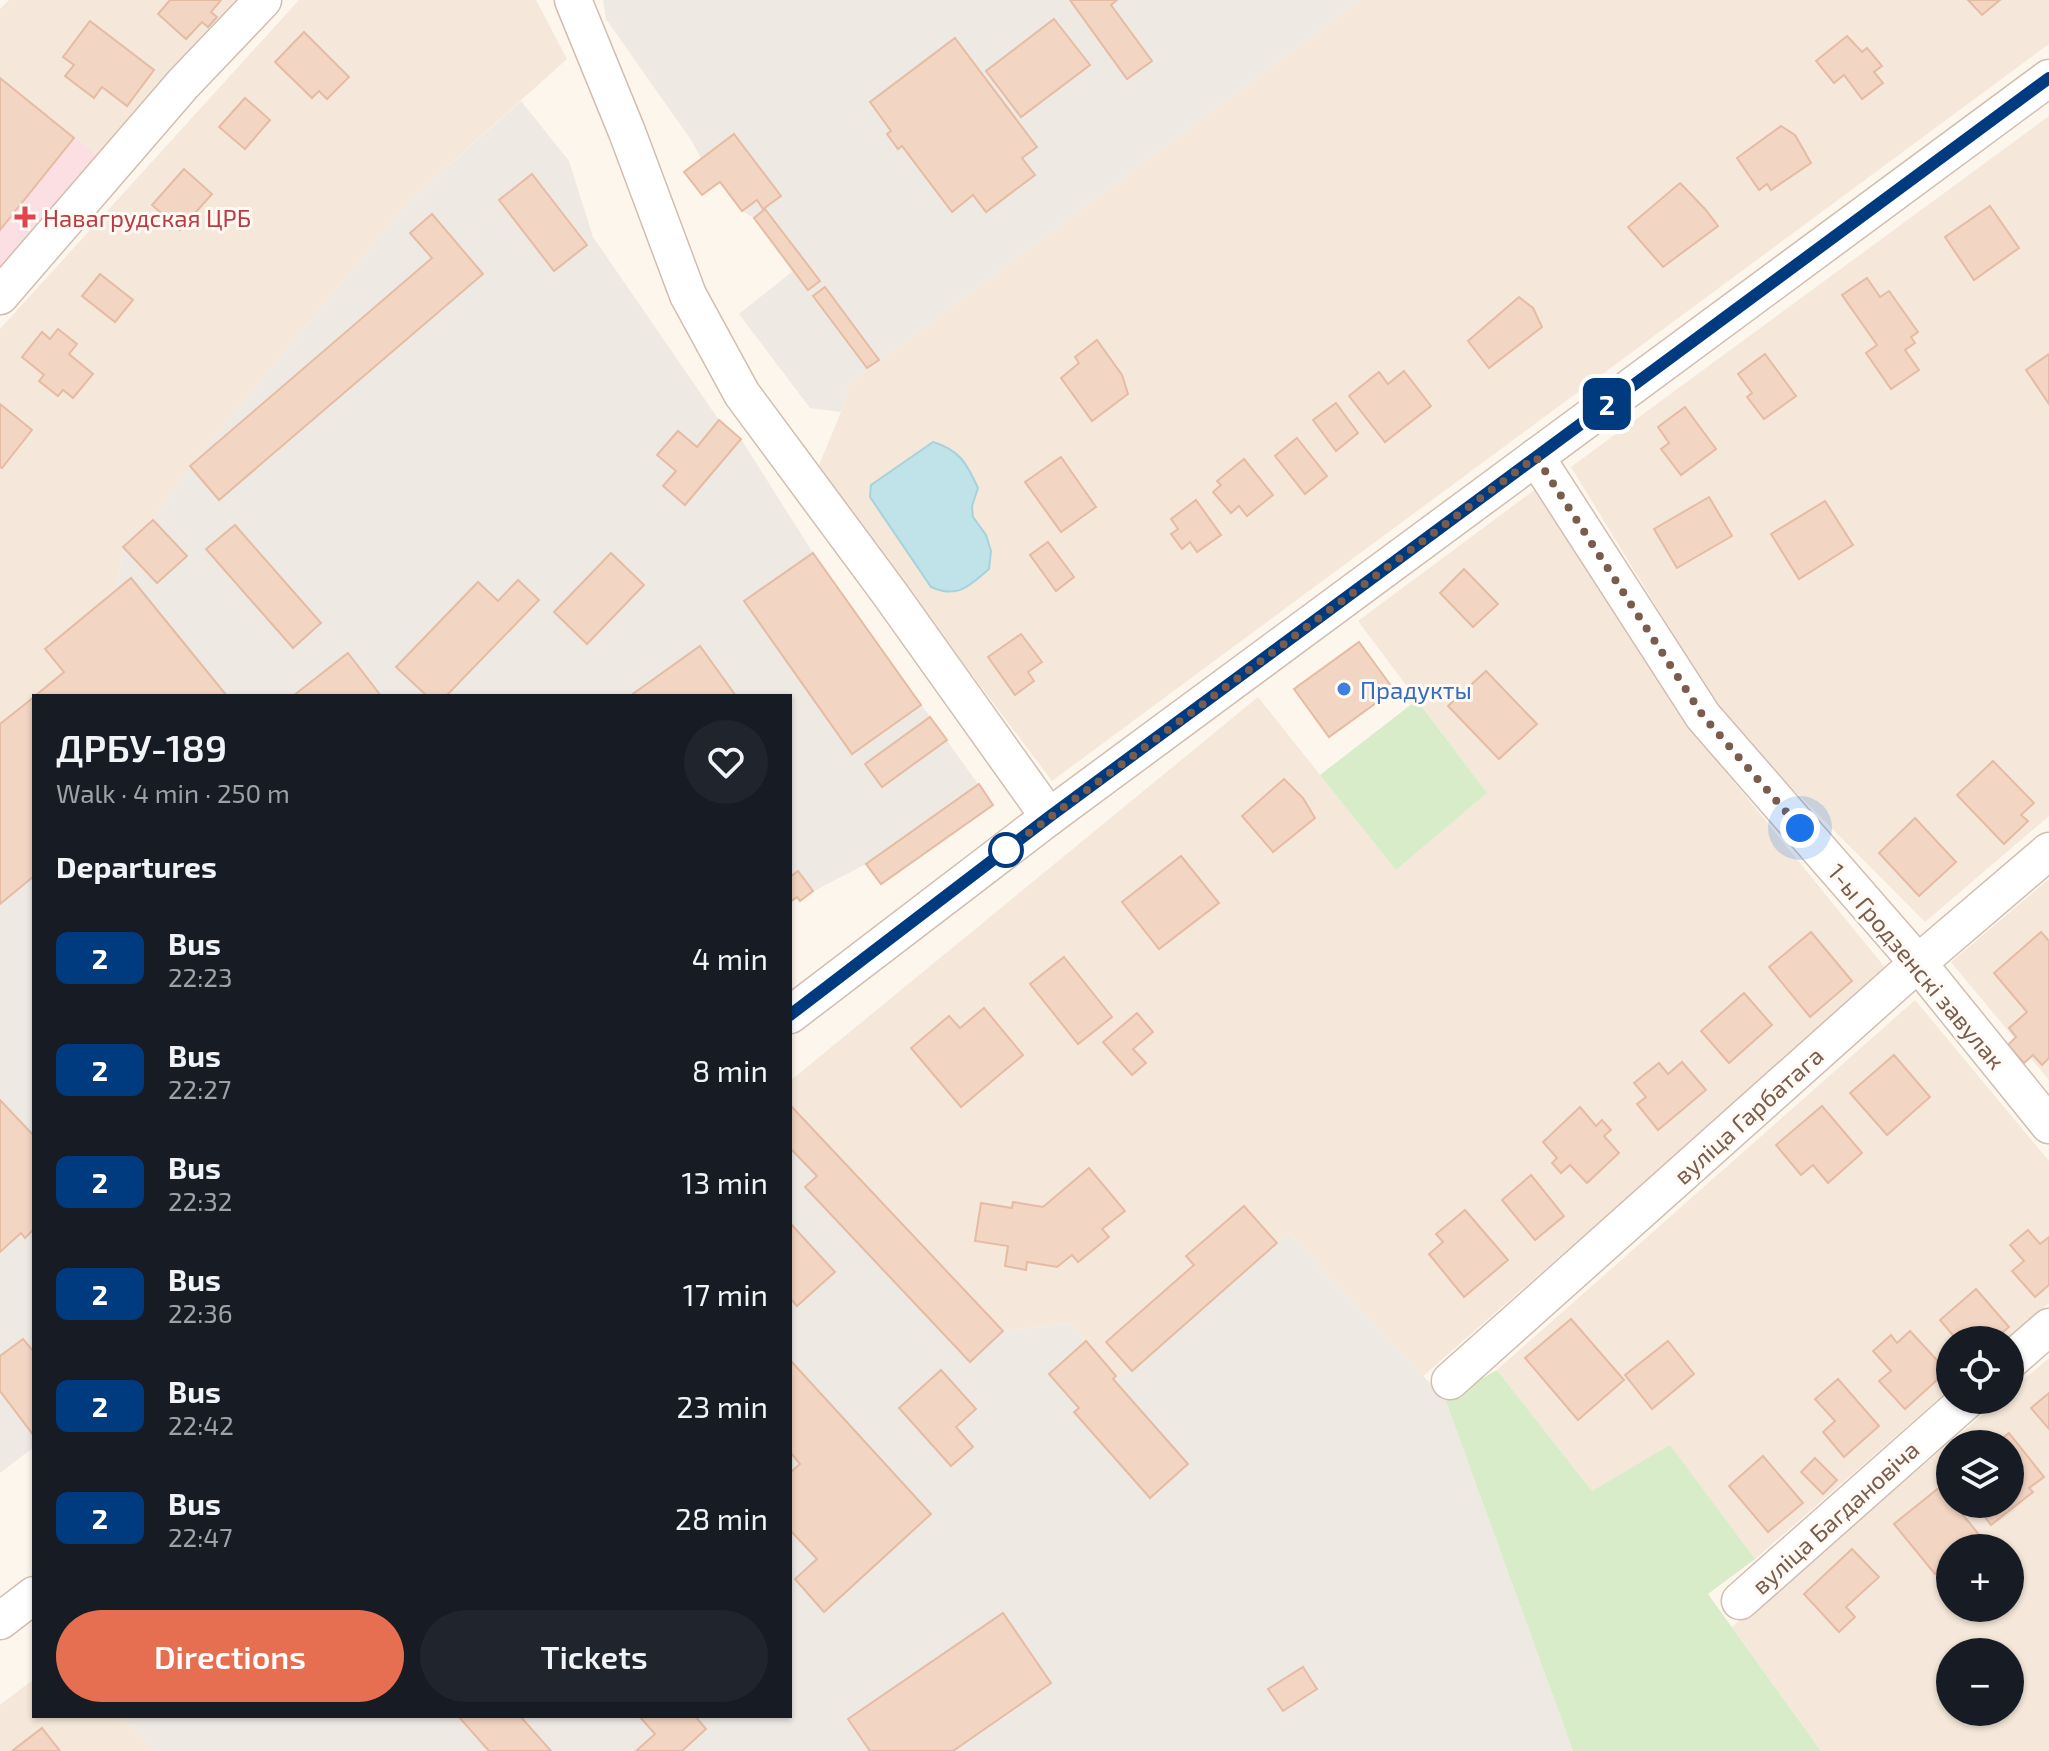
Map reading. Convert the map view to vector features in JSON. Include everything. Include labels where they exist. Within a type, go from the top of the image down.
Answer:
[{"type":"street","points":[[0,296],[183,84],[263,0]]},
{"type":"street","points":[[573,0],[688,295],[742,394],[1049,817]]},
{"type":"street","points":[[792,1013],[1049,817],[2049,78]]},
{"type":"street","name":"1-ы Гродзенскі завулак","points":[[1536,457],[1703,716],[1918,963],[2049,1125]]},
{"type":"street","name":"вуліца Гарбатага","points":[[1450,1381],[1918,963],[2049,851]]},
{"type":"street","points":[[2024,1349],[2049,1327]]},
{"type":"street","name":"вуліца Багдановіча","points":[[1740,1601],[1951,1414]]},
{"type":"street","points":[[0,1621],[32,1597]]},
{"type":"shaded area","points":[[9,0],[240,0],[100,157],[0,78],[0,9]]},
{"type":"shaded area","points":[[299,0],[536,0],[567,59],[411,199],[190,466],[153,520],[123,547],[117,590],[45,649],[64,672],[37,694],[32,694],[32,698],[0,724],[0,329]]},
{"type":"shaded area","points":[[603,0],[1360,0],[849,384],[841,412],[810,408],[739,314],[793,271],[754,218],[742,211],[720,182],[702,195],[684,172],[701,158],[606,19]]},
{"type":"shaded area","points":[[1360,0],[2049,0],[2049,44],[1052,781],[817,470],[849,384]]},
{"type":"shaded area","name":"Навагрудская ЦРБ","points":[[0,78],[100,157],[0,278]]},
{"type":"shaded area","points":[[521,101],[569,161],[593,237],[719,420],[741,439],[813,553],[993,805],[881,884],[866,864],[800,901],[797,897],[792,901],[792,694],[37,694],[64,672],[45,649],[117,590],[123,547],[153,520],[190,466],[411,199]]},
{"type":"shaded area","points":[[2049,116],[2049,816],[1925,922],[1728,724],[1571,467]]},
{"type":"shaded area","points":[[1537,488],[1712,755],[1887,970],[1423,1376],[1289,1233],[1132,1371],[1116,1376],[1070,1323],[1003,1331],[792,1107],[792,1079],[1258,697],[1396,870],[1487,793],[1358,621]]},
{"type":"shaded area","points":[[32,699],[32,1449],[0,1473],[0,724]]},
{"type":"shaded area","points":[[2049,879],[2049,1080],[1951,962]]},
{"type":"shaded area","points":[[1915,1000],[2049,1161],[2049,1303],[2022,1326],[1936,1326],[1936,1401],[1755,1559],[1670,1446],[1592,1491],[1497,1370]]},
{"type":"shaded area","points":[[792,1107],[1003,1331],[1070,1323],[1116,1376],[1132,1371],[1289,1233],[1445,1399],[1573,1751],[156,1751],[123,1718],[792,1718]]},
{"type":"shaded area","points":[[2049,1358],[2049,1751],[1821,1751],[1732,1627],[1936,1454],[1936,1518],[2024,1518],[2024,1430],[1965,1430],[1983,1414],[2024,1414],[2024,1379]]},
{"type":"shaded area","points":[[32,1681],[32,1718],[123,1718],[156,1751],[0,1751],[0,1705]]},
{"type":"green space","points":[[1417,700],[1487,793],[1396,870],[1320,775]]},
{"type":"green space","points":[[1497,1370],[1592,1491],[1670,1445],[1755,1559],[1708,1594],[1821,1751],[1573,1751],[1445,1399]]},
{"type":"water","points":[[933,442],[950,449],[962,459],[970,472],[978,488],[972,506],[973,517],[986,535],[991,551],[989,569],[963,589],[949,592],[931,587],[870,497],[871,485]]},
{"type":"building","points":[[170,0],[221,0],[211,12],[217,17],[208,27],[202,22],[186,39],[158,14]]},
{"type":"building","points":[[1070,0],[1117,0],[1111,5],[1152,61],[1127,79]]},
{"type":"building","points":[[1968,0],[2000,0],[1982,15]]},
{"type":"building","points":[[1054,19],[1090,65],[1021,117],[986,71]]},
{"type":"building","points":[[90,21],[154,70],[127,106],[102,87],[94,98],[65,76],[74,65],[63,57]]},
{"type":"building","points":[[304,32],[349,77],[327,99],[319,91],[312,98],[275,62]]},
{"type":"building","points":[[1847,36],[1862,52],[1867,48],[1882,66],[1874,72],[1883,83],[1862,99],[1844,75],[1834,83],[1816,61]]},
{"type":"building","points":[[955,38],[1037,147],[1022,158],[1035,175],[986,212],[973,195],[952,212],[902,146],[898,149],[887,134],[891,131],[870,102]]},
{"type":"building","points":[[0,78],[74,138],[0,230]]},
{"type":"building","points":[[245,98],[270,120],[245,149],[219,127]]},
{"type":"building","points":[[1781,126],[1795,135],[1811,163],[1771,190],[1767,184],[1759,190],[1737,158]]},
{"type":"building","points":[[734,134],[781,196],[763,209],[757,200],[742,211],[720,182],[702,195],[684,172]]},
{"type":"building","points":[[184,169],[212,194],[180,230],[152,205]]},
{"type":"building","points":[[532,174],[587,245],[554,271],[499,200]]},
{"type":"building","points":[[1680,183],[1718,226],[1663,267],[1628,227]]},
{"type":"building","points":[[1990,206],[2019,248],[1974,280],[1945,237]]},
{"type":"building","points":[[765,209],[820,281],[808,290],[754,218]]},
{"type":"building","points":[[432,214],[483,274],[219,500],[190,466],[432,258],[410,233]]},
{"type":"building","points":[[100,274],[133,300],[115,322],[82,296]]},
{"type":"building","points":[[1867,278],[1880,297],[1889,291],[1918,332],[1911,337],[1915,343],[1905,350],[1919,370],[1891,389],[1866,353],[1877,345],[1842,295]]},
{"type":"building","points":[[825,287],[879,360],[867,368],[813,296]]},
{"type":"building","points":[[1519,297],[1533,308],[1542,327],[1489,368],[1468,341]]},
{"type":"building","points":[[58,329],[77,344],[69,354],[93,374],[73,398],[63,390],[58,396],[39,381],[44,375],[22,357],[42,332],[50,339]]},
{"type":"building","points":[[1097,340],[1122,375],[1128,394],[1092,421],[1061,378],[1079,363],[1075,357]]},
{"type":"building","points":[[1765,354],[1796,396],[1764,419],[1747,397],[1752,393],[1738,374]]},
{"type":"building","points":[[2049,354],[2049,404],[2026,370]]},
{"type":"building","points":[[1404,371],[1431,406],[1385,442],[1349,396],[1379,372],[1388,384]]},
{"type":"building","points":[[1336,403],[1358,433],[1336,451],[1313,420]]},
{"type":"building","points":[[0,404],[32,430],[2,468],[0,467]]},
{"type":"building","points":[[1685,407],[1716,449],[1681,475],[1661,449],[1669,443],[1658,427]]},
{"type":"building","points":[[719,420],[741,439],[685,505],[663,486],[676,471],[657,455],[678,431],[697,447]]},
{"type":"building","points":[[1297,438],[1327,476],[1305,494],[1275,456]]},
{"type":"building","points":[[1061,457],[1096,507],[1061,532],[1025,482]]},
{"type":"building","points":[[1244,459],[1273,495],[1247,516],[1239,506],[1231,513],[1213,492],[1221,485],[1217,481]]},
{"type":"building","points":[[1709,497],[1732,536],[1677,568],[1654,529]]},
{"type":"building","points":[[1196,500],[1221,535],[1197,552],[1190,542],[1182,549],[1171,534],[1178,529],[1171,519]]},
{"type":"building","points":[[1825,501],[1853,545],[1799,579],[1771,534]]},
{"type":"building","points":[[153,520],[187,556],[157,583],[123,547]]},
{"type":"building","points":[[235,525],[321,623],[293,648],[206,549]]},
{"type":"building","points":[[1048,542],[1074,577],[1056,591],[1030,555]]},
{"type":"building","points":[[611,553],[644,585],[587,644],[554,612]]},
{"type":"building","points":[[813,553],[921,705],[852,754],[744,601]]},
{"type":"building","points":[[1464,569],[1498,604],[1473,627],[1440,593]]},
{"type":"building","points":[[131,578],[225,694],[37,694],[64,672],[45,649]]},
{"type":"building","points":[[518,580],[539,600],[448,694],[425,694],[396,667],[478,582],[498,601]]},
{"type":"building","points":[[1021,634],[1042,662],[1028,672],[1034,681],[1015,695],[988,657]]},
{"type":"building","name":"Прадукты","points":[[1359,642],[1394,690],[1329,737],[1294,689]]},
{"type":"building","points":[[700,646],[735,694],[633,694]]},
{"type":"building","points":[[348,653],[379,694],[296,694]]},
{"type":"building","points":[[1486,671],[1537,724],[1499,759],[1448,706]]},
{"type":"building","points":[[32,699],[32,878],[0,904],[0,724]]},
{"type":"building","points":[[930,717],[947,740],[882,787],[865,764]]},
{"type":"building","points":[[1993,761],[2034,803],[2021,815],[2028,821],[2004,844],[1957,795]]},
{"type":"building","points":[[1284,779],[1303,798],[1315,818],[1273,852],[1242,816]]},
{"type":"building","points":[[979,784],[993,805],[881,884],[866,864]]},
{"type":"building","points":[[1915,818],[1956,862],[1919,896],[1879,853]]},
{"type":"building","points":[[1181,856],[1219,903],[1159,949],[1122,902]]},
{"type":"building","points":[[798,871],[813,891],[800,901],[797,897],[792,901],[792,876]]},
{"type":"building","points":[[1811,932],[1852,981],[1810,1017],[1769,967]]},
{"type":"building","points":[[2041,932],[2049,941],[2049,1058],[2042,1065],[2033,1055],[2024,1063],[2008,1045],[2016,1037],[2009,1028],[2027,1012],[1994,973]]},
{"type":"building","points":[[1064,957],[1112,1017],[1078,1044],[1030,984]]},
{"type":"building","points":[[1744,993],[1772,1025],[1729,1063],[1701,1031]]},
{"type":"building","points":[[984,1008],[1023,1055],[961,1107],[911,1048],[949,1016],[960,1028]]},
{"type":"building","points":[[1137,1013],[1153,1032],[1133,1049],[1146,1063],[1132,1075],[1103,1042]]},
{"type":"building","points":[[1894,1055],[1930,1097],[1887,1135],[1850,1093]]},
{"type":"building","points":[[1682,1062],[1706,1090],[1658,1130],[1637,1104],[1646,1097],[1634,1083],[1659,1063],[1668,1074]]},
{"type":"building","points":[[0,1100],[32,1134],[32,1231],[25,1238],[21,1233],[0,1252]]},
{"type":"building","points":[[1822,1106],[1862,1153],[1828,1183],[1813,1165],[1801,1175],[1776,1145]]},
{"type":"building","points":[[792,1107],[1003,1331],[970,1362],[805,1187],[817,1176],[792,1150]]},
{"type":"building","points":[[1580,1107],[1596,1126],[1602,1120],[1611,1130],[1604,1136],[1619,1153],[1587,1183],[1570,1165],[1561,1173],[1552,1163],[1557,1158],[1543,1142]]},
{"type":"building","points":[[1089,1168],[1125,1211],[1102,1229],[1109,1237],[1078,1262],[1072,1255],[1057,1267],[1027,1262],[1026,1270],[1005,1266],[1008,1246],[975,1241],[981,1203],[1012,1208],[1013,1202],[1043,1207]]},
{"type":"building","points":[[1531,1175],[1564,1216],[1535,1240],[1502,1200]]},
{"type":"building","points":[[1244,1206],[1277,1243],[1132,1371],[1106,1342],[1194,1265],[1186,1256]]},
{"type":"building","points":[[1465,1210],[1508,1260],[1464,1297],[1429,1254],[1443,1242],[1436,1234]]},
{"type":"building","points":[[792,1225],[835,1272],[797,1306],[792,1300]]},
{"type":"building","points":[[2028,1230],[2040,1244],[2049,1237],[2049,1285],[2035,1297],[2012,1271],[2024,1261],[2010,1245]]},
{"type":"building","points":[[1976,1289],[2008,1326],[1945,1326],[1940,1320]]},
{"type":"building","points":[[1571,1319],[1624,1380],[1578,1420],[1525,1358]]},
{"type":"building","points":[[1910,1331],[1936,1359],[1936,1381],[1905,1409],[1879,1381],[1891,1371],[1873,1351],[1891,1335],[1897,1343]]},
{"type":"building","points":[[23,1339],[32,1350],[32,1433],[0,1391],[0,1356]]},
{"type":"building","points":[[1086,1341],[1116,1376],[1113,1379],[1188,1464],[1150,1498],[1074,1412],[1079,1408],[1049,1374]]},
{"type":"building","points":[[1668,1341],[1694,1374],[1652,1409],[1625,1375]]},
{"type":"building","points":[[792,1362],[931,1514],[824,1612],[795,1579],[817,1559],[792,1532],[792,1471],[800,1464],[792,1454]]},
{"type":"building","points":[[941,1370],[976,1409],[956,1427],[973,1447],[951,1466],[899,1408]]},
{"type":"building","points":[[1838,1379],[1879,1426],[1844,1457],[1823,1432],[1835,1421],[1815,1399]]},
{"type":"building","points":[[2049,1393],[2049,1429],[2031,1408]]},
{"type":"building","points":[[2024,1452],[2044,1477],[2029,1488],[2033,1492],[2024,1499]]},
{"type":"building","points":[[1763,1456],[1803,1503],[1768,1532],[1729,1486]]},
{"type":"building","points":[[1815,1458],[1837,1480],[1823,1494],[1801,1472]]},
{"type":"building","points":[[1936,1490],[1936,1518],[1965,1518],[1979,1534],[1936,1534],[1935,1574],[1894,1524]]},
{"type":"building","points":[[1986,1518],[2000,1518],[1991,1525]]},
{"type":"building","points":[[1852,1549],[1879,1577],[1846,1607],[1855,1617],[1839,1632],[1804,1594]]},
{"type":"building","points":[[1003,1613],[1051,1683],[953,1751],[870,1751],[848,1719]]},
{"type":"building","points":[[1303,1667],[1317,1689],[1283,1711],[1268,1689]]},
{"type":"building","points":[[460,1718],[522,1718],[551,1751],[489,1751]]},
{"type":"building","points":[[641,1718],[697,1718],[706,1729],[682,1751],[636,1751],[655,1734]]},
{"type":"building","points":[[42,1728],[60,1751],[12,1751]]},
{"type":"bus line","name":"2","points":[[792,1013],[1049,817],[2049,78]]},
{"type":"place","name":"Навагрудская ЦРБ","points":[[25,217]]},
{"type":"place","name":"Прадукты","points":[[1344,689]]},
{"type":"route","points":[[1006,850],[1536,457],[1703,716],[1800,828]]}]
